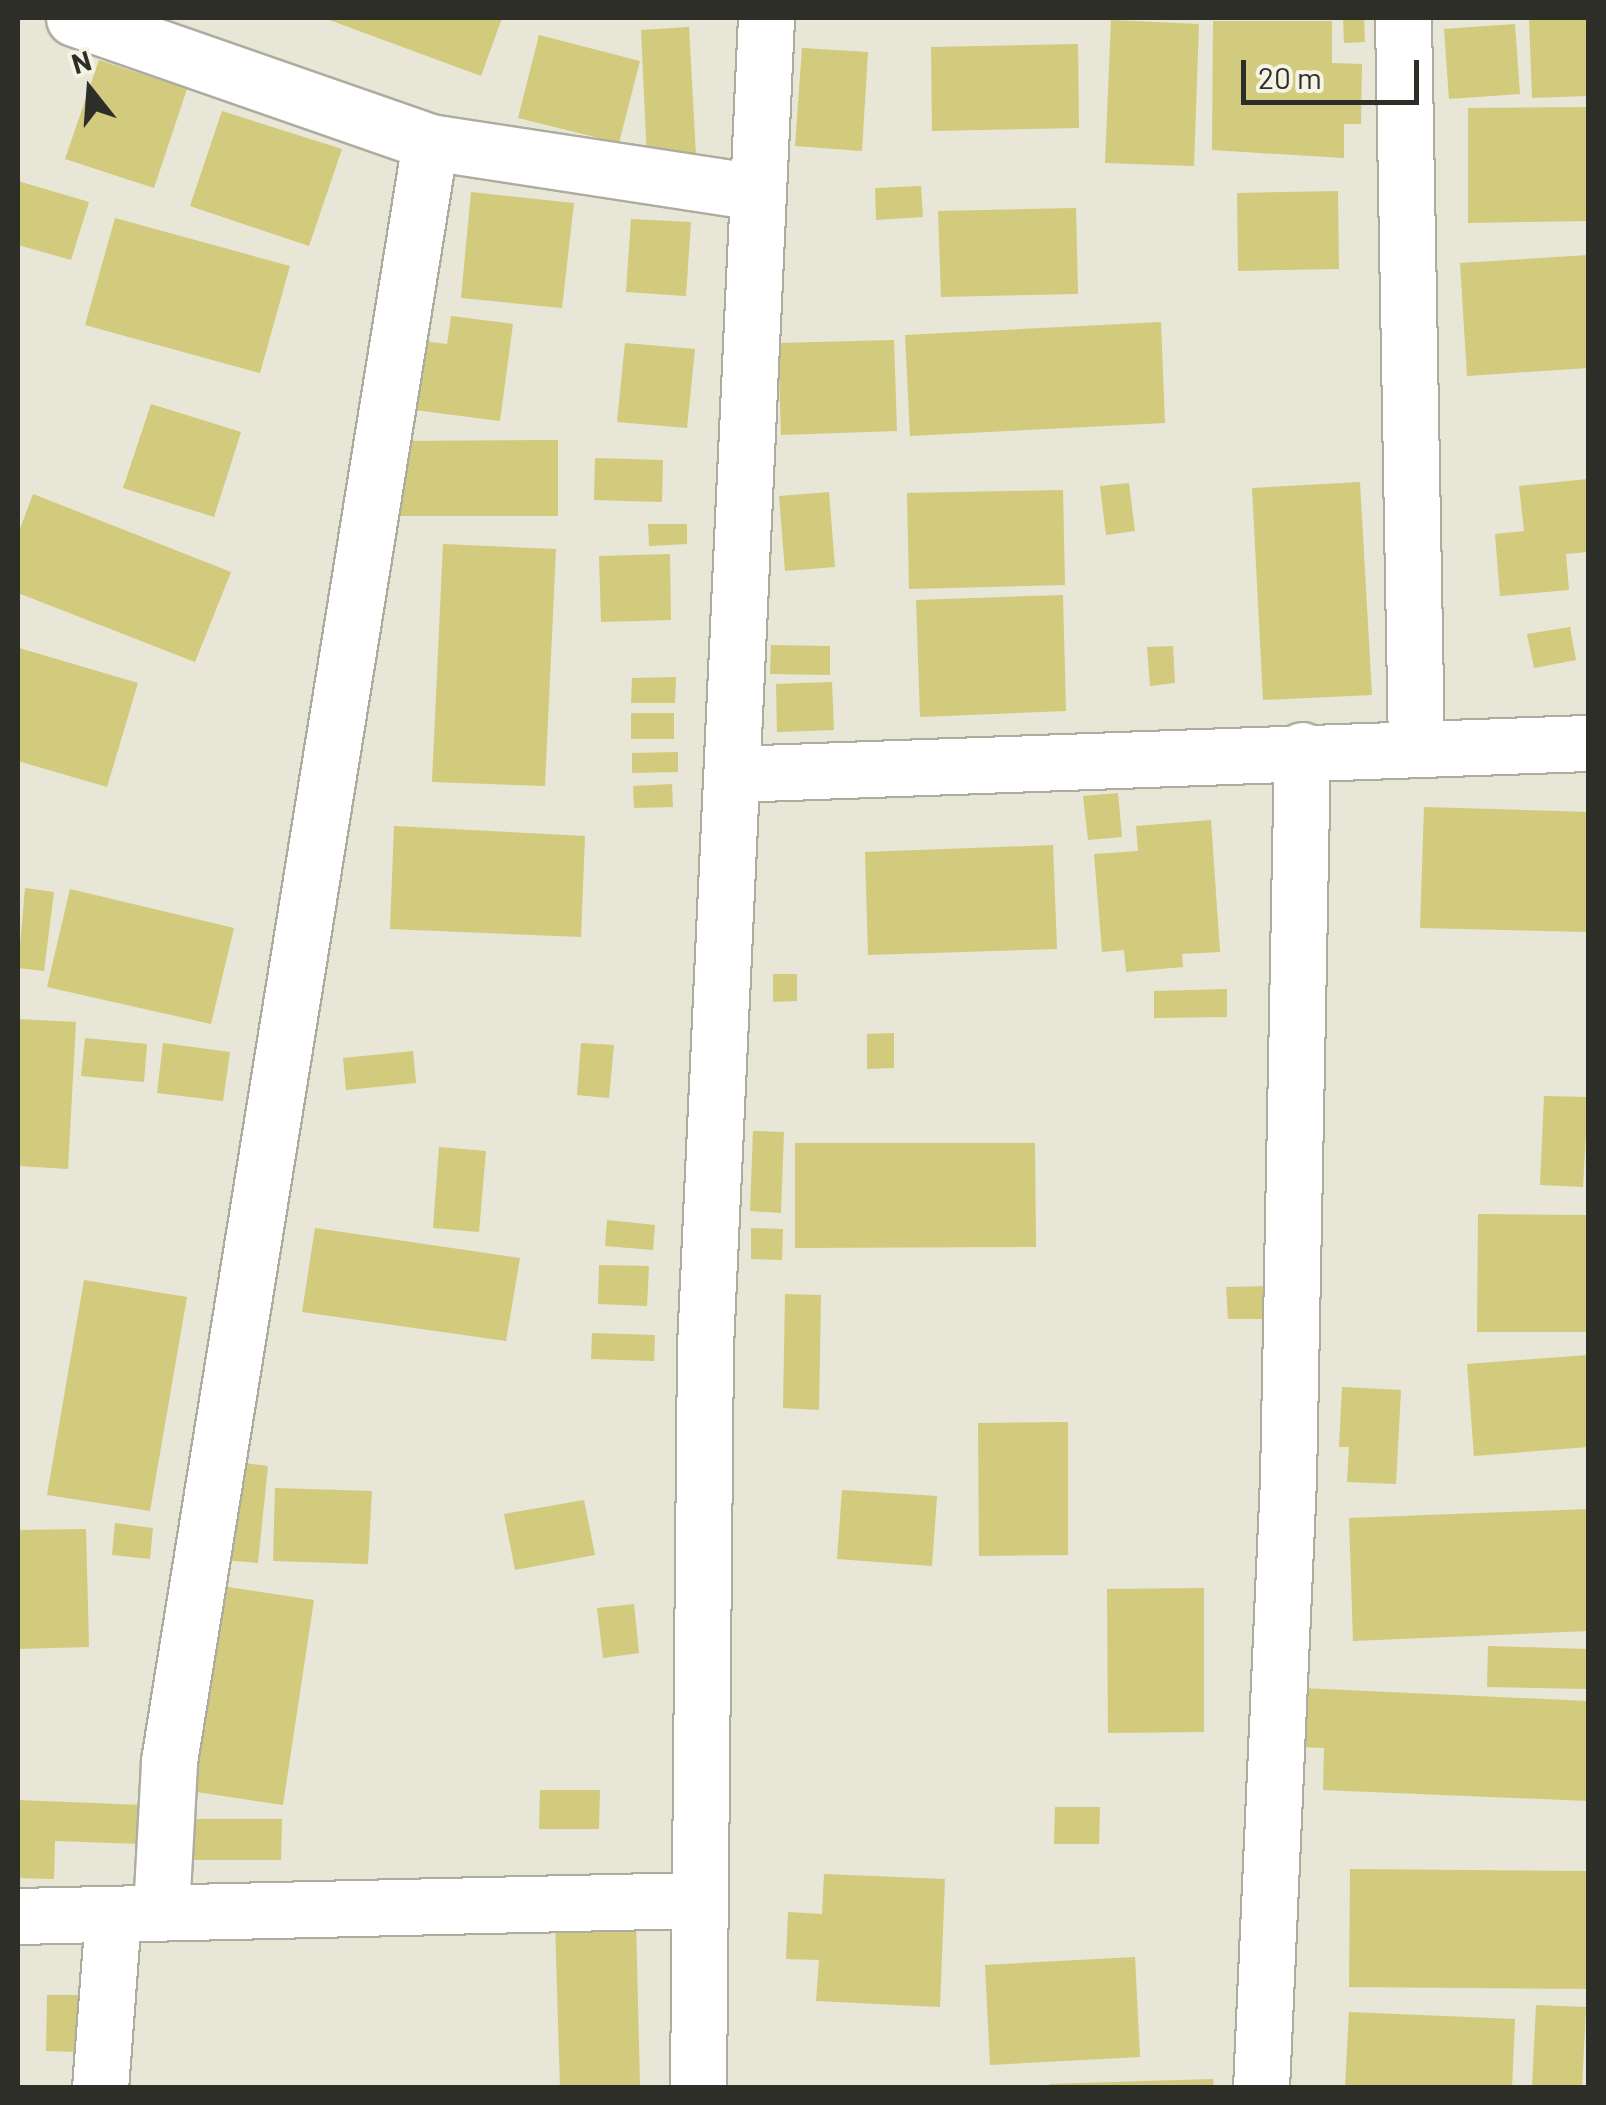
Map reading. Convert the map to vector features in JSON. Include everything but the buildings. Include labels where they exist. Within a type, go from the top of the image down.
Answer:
[{"type":"street","points":[[74,18],[430,142],[757,192]]},
{"type":"street","points":[[698,2088],[696,1900],[705,1346],[766,18]]},
{"type":"street","points":[[1403,18],[1416,749]]},
{"type":"street","points":[[100,2088],[168,1761],[430,142]]},
{"type":"street","points":[[733,774],[1302,750],[1588,743]]},
{"type":"street","points":[[1261,2088],[1288,1480],[1302,750]]},
{"type":"street","points":[[18,1916],[696,1900]]}]
